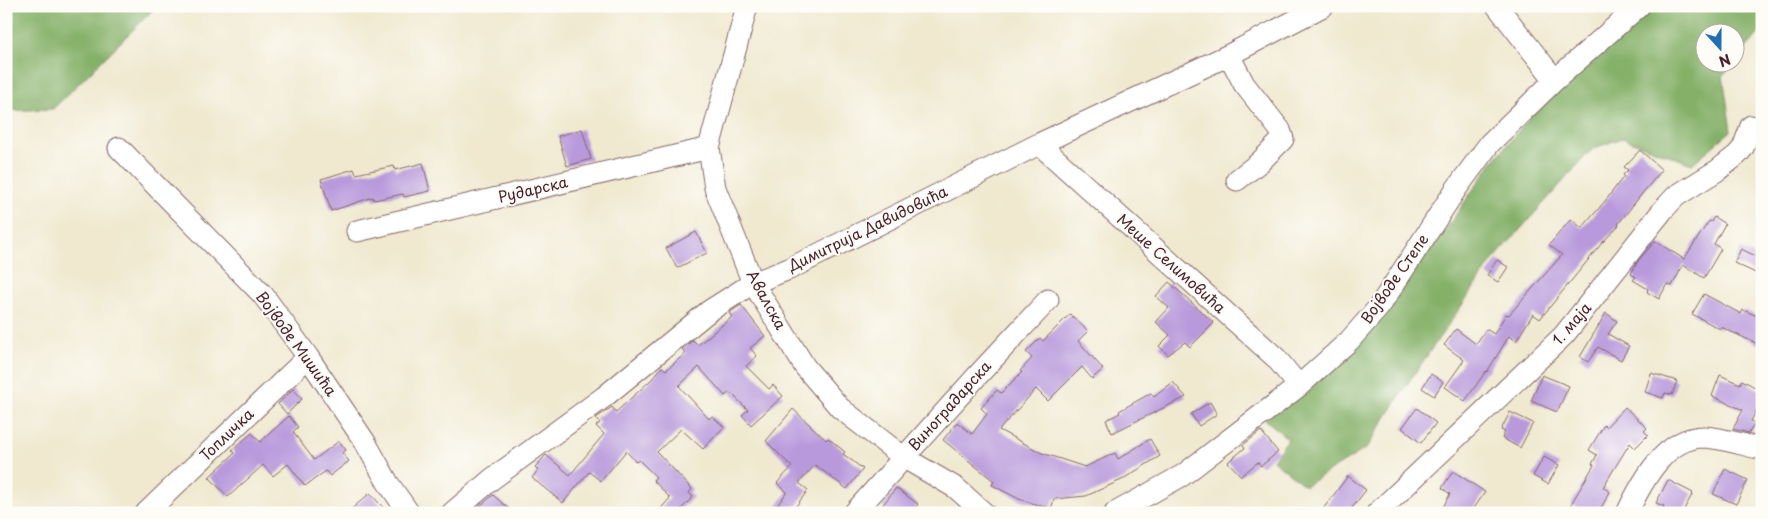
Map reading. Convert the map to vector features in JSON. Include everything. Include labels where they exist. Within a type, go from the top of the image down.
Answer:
[{"type":"street","name":"Авалска","points":[[747,6],[708,148],[715,188],[753,282],[804,367],[840,408],[904,457],[946,481],[965,495],[984,513]]},
{"type":"street","name":"Димитрија Давидовића","points":[[452,513],[492,479],[604,397],[709,311],[753,282],[789,270],[1039,144],[1229,55],[1323,6]]},
{"type":"street","points":[[1497,6],[1555,80]]},
{"type":"street","name":"Војводе Степе","points":[[1115,513],[1183,475],[1299,386],[1349,341],[1379,306],[1456,189],[1490,144],[1555,80],[1639,6]]},
{"type":"street","points":[[1229,55],[1244,84],[1280,130],[1283,139],[1260,162],[1237,180]]},
{"type":"street","name":"1. маја","points":[[1377,513],[1564,335],[1662,210],[1676,196],[1718,170],[1737,155],[1743,148],[1751,126]]},
{"type":"street","name":"Меше Селимовића","points":[[1039,144],[1276,358],[1299,386]]},
{"type":"street","name":"Војводе Мишића","points":[[119,148],[263,295],[308,357],[365,442],[388,483],[409,513]]},
{"type":"street","name":"Рударска","points":[[357,231],[708,148]]},
{"type":"street","name":"Виноградарска","points":[[854,513],[1048,300]]},
{"type":"street","name":"Топличка","points":[[146,513],[308,357]]},
{"type":"street","points":[[1627,513],[1647,476],[1664,456],[1676,446],[1702,437],[1762,449]]},
{"type":"green space","points":[[6,6],[154,6],[155,8],[53,109],[6,111]]},
{"type":"green space","points":[[1646,6],[1762,6],[1762,30],[1746,48],[1746,22],[1696,22],[1696,72],[1726,72],[1723,75],[1731,131],[1692,164],[1622,138],[1592,149],[1493,260],[1406,386],[1367,448],[1305,486],[1273,460],[1288,439],[1265,419],[1358,340],[1439,239],[1491,164],[1540,105]]},
{"type":"building","points":[[582,129],[591,159],[567,166],[558,136]]},
{"type":"building","points":[[1640,150],[1662,170],[1619,225],[1540,319],[1533,314],[1516,341],[1509,336],[1487,372],[1465,401],[1445,387],[1464,360],[1444,345],[1456,329],[1476,344],[1486,329],[1494,334],[1506,314],[1509,315],[1562,255],[1549,245],[1571,219],[1582,228],[1624,176],[1628,170],[1624,167]]},
{"type":"building","points":[[423,163],[430,191],[404,197],[403,194],[374,200],[373,197],[331,211],[321,179],[354,169],[356,174],[394,166],[395,170]]},
{"type":"building","points":[[1714,217],[1725,224],[1714,244],[1721,249],[1704,278],[1683,265],[1672,286],[1667,284],[1659,299],[1647,292],[1648,289],[1633,280],[1636,277],[1631,274],[1638,261],[1655,241],[1684,259],[1709,221],[1711,222]]},
{"type":"building","points":[[696,232],[707,253],[677,268],[666,248]]},
{"type":"building","points":[[1741,249],[1762,259],[1762,276],[1734,263]]},
{"type":"building","points":[[1497,260],[1508,267],[1498,282],[1487,275]]},
{"type":"building","points":[[1169,282],[1214,323],[1190,347],[1185,342],[1168,355],[1159,346],[1170,335],[1156,322],[1169,308],[1156,296]]},
{"type":"building","points":[[1704,294],[1741,314],[1743,310],[1762,318],[1762,346],[1721,327],[1720,329],[1692,314]]},
{"type":"building","points":[[741,305],[765,336],[750,348],[757,356],[746,366],[769,389],[773,385],[783,396],[751,425],[742,415],[748,410],[730,392],[725,396],[699,367],[679,386],[709,419],[712,416],[724,427],[703,449],[681,429],[657,452],[692,489],[689,493],[693,497],[677,513],[657,513],[670,498],[653,480],[656,477],[639,460],[636,462],[626,451],[601,481],[589,472],[563,503],[532,478],[538,470],[535,467],[546,455],[570,475],[604,434],[596,426],[600,423],[596,418],[612,407],[616,412],[652,379],[662,367],[666,370],[686,353],[682,349],[693,340],[698,345],[732,317],[729,313]]},
{"type":"building","points":[[1606,313],[1617,321],[1608,334],[1629,346],[1621,360],[1598,347],[1588,362],[1580,357]]},
{"type":"building","points":[[1070,314],[1088,331],[1078,341],[1103,369],[1092,379],[1082,367],[1048,401],[1036,389],[999,430],[1042,453],[1085,467],[1115,453],[1118,459],[1150,439],[1160,456],[1126,478],[1086,496],[1054,499],[1051,509],[1019,499],[992,485],[994,481],[943,440],[957,422],[972,434],[987,414],[981,408],[997,390],[1001,393],[1022,372],[1020,371],[1032,358],[1026,352],[1040,338],[1043,341]]},
{"type":"building","points":[[1651,373],[1677,381],[1672,395],[1665,393],[1663,398],[1645,392]]},
{"type":"building","points":[[1431,374],[1443,382],[1434,396],[1422,388]]},
{"type":"building","points":[[1542,375],[1569,386],[1557,412],[1531,401]]},
{"type":"building","points":[[1720,375],[1740,384],[1742,380],[1762,391],[1762,399],[1751,421],[1755,423],[1749,433],[1733,429],[1743,410],[1712,396]]},
{"type":"building","points":[[1173,382],[1186,397],[1112,433],[1106,420],[1151,393],[1154,397]]},
{"type":"building","points":[[293,389],[302,399],[287,414],[278,404]]},
{"type":"building","points":[[1210,402],[1217,414],[1199,426],[1191,414]]},
{"type":"building","points":[[1625,407],[1647,428],[1644,431],[1648,435],[1635,448],[1630,443],[1603,487],[1610,492],[1598,513],[1585,513],[1571,504],[1594,465],[1592,464],[1597,455],[1589,450],[1604,425],[1606,427]]},
{"type":"building","points":[[1417,408],[1436,423],[1421,443],[1402,428]]},
{"type":"building","points":[[793,409],[826,440],[828,438],[845,452],[843,454],[863,469],[847,489],[815,465],[799,483],[808,490],[791,513],[772,513],[787,492],[777,483],[792,467],[766,441]]},
{"type":"building","points":[[1510,412],[1533,423],[1520,448],[1502,438],[1505,432],[1501,430]]},
{"type":"building","points":[[289,416],[298,427],[293,432],[314,460],[339,441],[346,450],[342,453],[349,461],[330,476],[326,471],[305,486],[288,464],[273,476],[263,465],[228,497],[209,477],[235,453],[232,450],[252,433],[260,442]]},
{"type":"building","points":[[1261,431],[1278,452],[1261,466],[1258,462],[1241,476],[1228,462],[1245,448],[1243,445]]},
{"type":"building","points":[[1544,457],[1559,465],[1548,484],[1533,476]]},
{"type":"building","points":[[1725,469],[1748,480],[1736,504],[1713,494]]},
{"type":"building","points":[[1453,471],[1485,492],[1471,513],[1440,513],[1450,494],[1442,488]]},
{"type":"building","points":[[1348,476],[1366,490],[1348,513],[1320,513]]},
{"type":"building","points":[[1668,480],[1693,493],[1682,513],[1661,513],[1664,506],[1656,503]]},
{"type":"building","points":[[896,488],[918,504],[912,513],[891,513],[882,506]]},
{"type":"building","points":[[370,493],[388,513],[347,513]]},
{"type":"building","points":[[493,495],[514,513],[472,513]]}]
